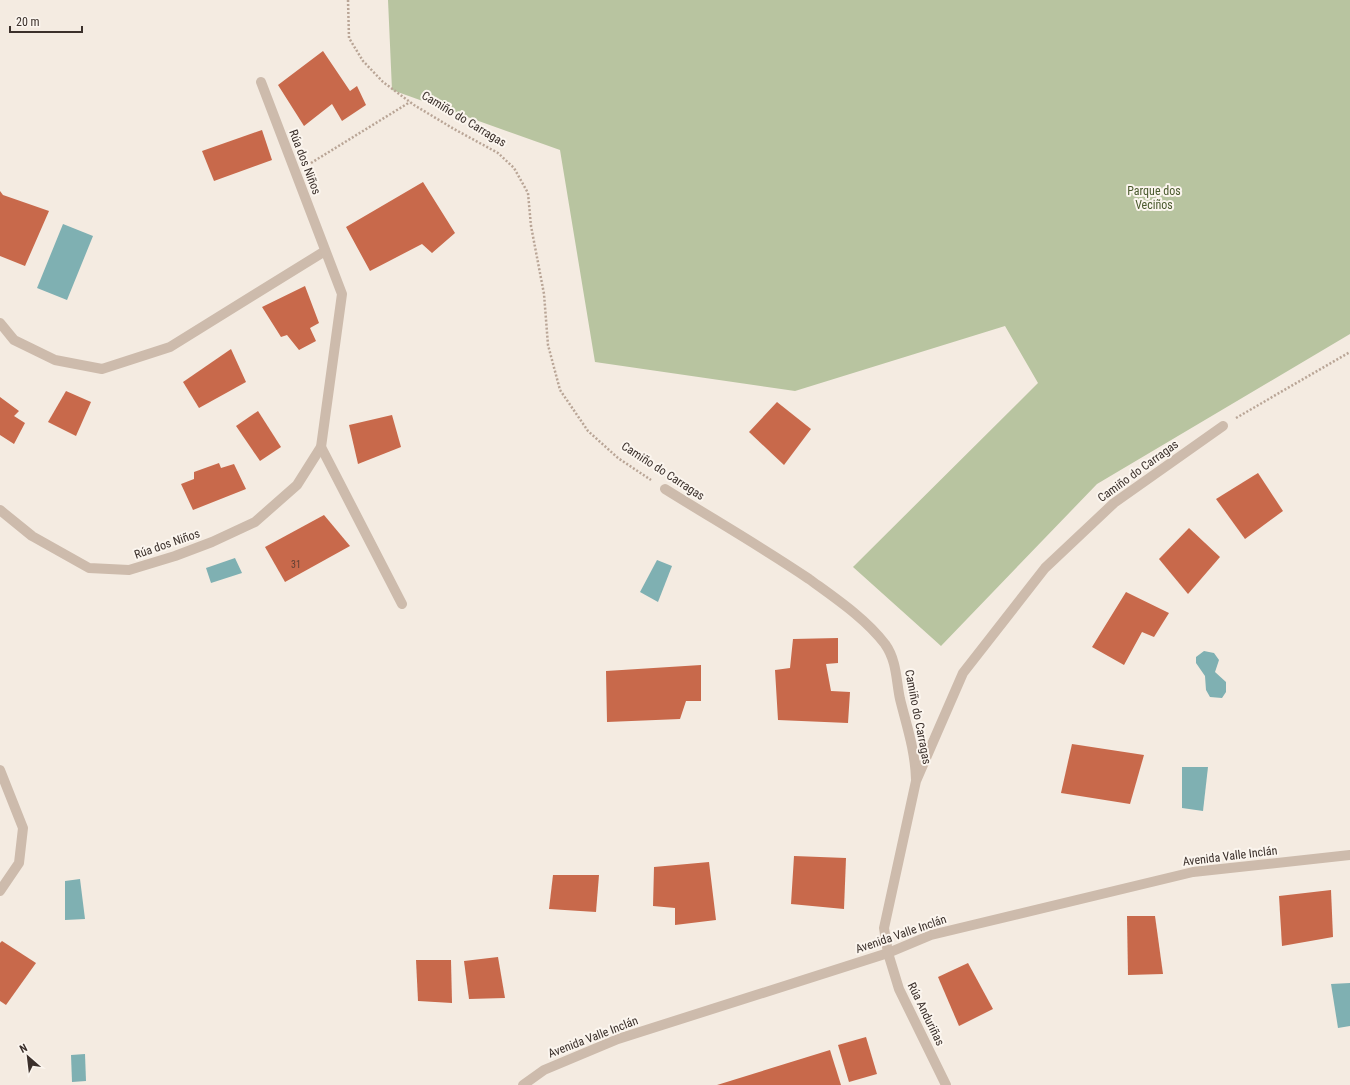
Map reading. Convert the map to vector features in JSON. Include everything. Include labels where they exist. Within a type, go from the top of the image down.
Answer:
[{"type":"street","name":"Rúa dos Niños","points":[[0,510],[32,536],[89,568],[129,570],[197,548],[255,522],[297,485],[322,447],[342,294],[261,82]]},
{"type":"street","points":[[0,323],[14,340],[55,360],[102,369],[170,347],[325,251]]},
{"type":"street","name":"Camiño do Carragas","points":[[888,953],[884,928],[916,781],[963,673],[1045,568],[1114,503],[1223,426]]},
{"type":"street","points":[[322,447],[402,604]]},
{"type":"street","name":"Camiño do Carragas","points":[[665,489],[782,561],[830,594],[863,621],[885,645],[896,668],[900,697],[915,754],[916,781]]},
{"type":"street","points":[[0,770],[23,828],[20,864],[0,891]]},
{"type":"street","name":"Avenida Valle Inclán","points":[[523,1085],[544,1070],[618,1039],[888,953],[931,935],[1193,872],[1350,855]]},
{"type":"street","name":"Rúa Anduriñas","points":[[888,953],[899,989],[946,1085]]},
{"type":"path","name":"Camiño do Carragas","points":[[348,0],[349,38],[363,61],[383,82],[410,102],[454,129],[498,153],[514,168],[528,193],[531,226],[544,294],[548,345],[560,390],[588,431],[618,458],[665,489]]},
{"type":"path","points":[[295,173],[410,102]]},
{"type":"path","points":[[1223,426],[1350,352]]},
{"type":"green space","name":"Parque dos Veciños","points":[[388,0],[1350,0],[1350,334],[1097,484],[941,646],[853,567],[1038,383],[1005,326],[795,391],[595,362],[560,150],[392,90]]},
{"type":"water","points":[[63,224],[93,236],[67,300],[37,288]]},
{"type":"water","points":[[235,558],[242,573],[211,583],[206,568]]},
{"type":"water","points":[[657,560],[672,566],[658,602],[640,592]]},
{"type":"water","points":[[1204,651],[1214,653],[1219,660],[1215,672],[1226,682],[1226,692],[1222,698],[1210,697],[1206,690],[1205,676],[1196,663],[1196,657]]},
{"type":"water","points":[[1182,767],[1208,767],[1203,811],[1182,808]]},
{"type":"water","points":[[80,879],[85,919],[65,920],[65,881]]},
{"type":"water","points":[[1350,983],[1350,1026],[1338,1028],[1331,984]]},
{"type":"water","points":[[85,1054],[86,1081],[72,1082],[71,1055]]},
{"type":"building","points":[[323,51],[350,91],[357,86],[366,105],[342,121],[332,104],[304,126],[278,85]]},
{"type":"building","points":[[262,130],[272,160],[214,181],[202,151]]},
{"type":"building","points":[[423,182],[455,233],[432,253],[422,244],[370,271],[346,227]]},
{"type":"building","points":[[0,191],[3,195],[49,211],[25,266],[0,256]]},
{"type":"building","points":[[305,286],[319,323],[310,328],[316,341],[299,350],[287,335],[281,337],[262,307]]},
{"type":"building","points":[[231,349],[246,382],[199,408],[183,382]]},
{"type":"building","points":[[66,391],[91,402],[76,436],[48,422]]},
{"type":"building","points":[[0,397],[19,411],[14,416],[25,423],[14,444],[0,435]]},
{"type":"building","points":[[777,402],[811,429],[784,465],[749,432]]},
{"type":"building","points":[[258,411],[281,447],[260,461],[236,426]]},
{"type":"building","points":[[392,415],[401,447],[358,464],[349,425]]},
{"type":"building","points":[[219,463],[221,468],[234,464],[246,489],[193,510],[181,484],[194,479],[194,472]]},
{"type":"building","points":[[1258,473],[1283,511],[1245,539],[1216,499]]},
{"type":"building","points":[[324,515],[350,546],[285,582],[265,547]]},
{"type":"building","points":[[1189,528],[1220,557],[1188,594],[1159,559]]},
{"type":"building","points":[[1126,592],[1169,613],[1154,637],[1142,632],[1124,665],[1092,647]]},
{"type":"building","points":[[838,638],[838,663],[826,664],[831,691],[850,692],[848,723],[778,720],[775,670],[790,668],[793,639]]},
{"type":"building","points":[[701,665],[701,701],[686,701],[680,719],[607,722],[606,671]]},
{"type":"building","points":[[1072,744],[1144,755],[1130,804],[1061,793]]},
{"type":"building","points":[[794,856],[846,858],[844,909],[791,904]]},
{"type":"building","points":[[709,862],[716,920],[675,925],[675,908],[653,906],[654,867]]},
{"type":"building","points":[[553,875],[599,875],[596,912],[549,909]]},
{"type":"building","points":[[1331,890],[1333,937],[1282,946],[1279,896]]},
{"type":"building","points":[[1127,916],[1155,916],[1163,974],[1128,975]]},
{"type":"building","points":[[2,941],[36,963],[6,1005],[0,1001],[0,943]]},
{"type":"building","points":[[498,957],[505,998],[469,999],[464,961]]},
{"type":"building","points":[[416,960],[451,960],[452,1003],[418,1001]]},
{"type":"building","points":[[968,963],[993,1009],[959,1026],[938,977]]},
{"type":"building","points":[[866,1037],[877,1074],[849,1082],[838,1045]]},
{"type":"building","points":[[830,1050],[841,1085],[717,1085]]}]
